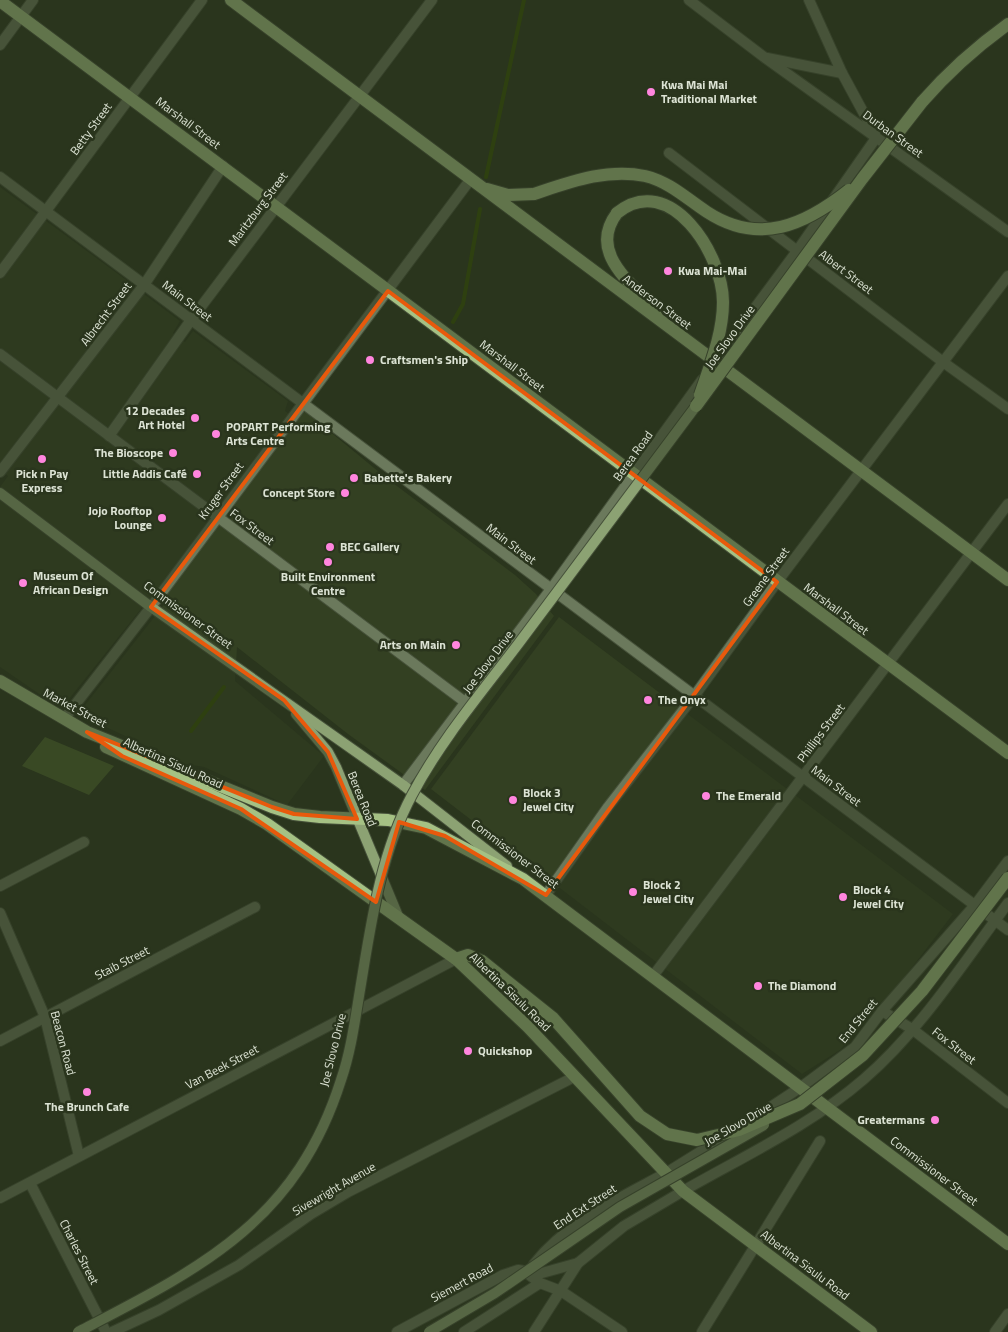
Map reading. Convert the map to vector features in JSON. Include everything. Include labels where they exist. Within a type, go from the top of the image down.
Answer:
[{"type":"main road","name":"Anderson Street","points":[[231,0],[358,97],[1008,580]]},
{"type":"main road","name":"Marshall Street","points":[[0,1],[130,96],[388,291],[1008,753]]},
{"type":"main road","name":"Joe Slovo Drive","points":[[78,1332],[169,1283],[228,1245],[271,1206],[305,1161],[319,1135],[342,1079],[350,1046],[375,906],[386,859],[397,826],[412,795],[449,736],[696,406],[862,179],[943,78],[986,40],[1008,24]]},
{"type":"main road","points":[[474,183],[508,195],[534,194],[608,174],[647,176],[674,188],[724,222],[738,227],[768,229],[798,223],[815,215],[862,179]]},
{"type":"main road","points":[[670,328],[607,252],[607,232],[618,213],[634,203],[646,202],[668,207],[683,217],[696,229],[715,264],[723,300],[722,317],[719,338],[696,406]]},
{"type":"main road","name":"Commissioner Street","points":[[0,493],[151,607],[403,785],[523,879],[802,1087],[1008,1244]]},
{"type":"main road","name":"Market Street","points":[[1,683],[86,732]]},
{"type":"main road","name":"Berea Road","points":[[284,700],[328,752],[398,918]]},
{"type":"main road","name":"Albertina Sisulu Road","points":[[86,732],[272,807],[302,815],[388,820],[426,828],[523,879]]},
{"type":"main road","name":"Albertina Sisulu Road","points":[[86,732],[104,747],[122,756],[241,808],[456,959],[528,1027],[683,1191],[870,1332]]},
{"type":"main road","name":"Joe Slovo Drive","points":[[429,1332],[495,1293],[620,1207],[800,1104],[863,1055],[893,1025],[922,991],[1005,882]]},
{"type":"main road","points":[[456,959],[468,955],[482,961],[552,1018],[640,1116],[668,1134],[697,1140],[711,1137],[757,1123],[800,1104]]},
{"type":"street","points":[[0,45],[33,0]]},
{"type":"street","name":"Betty Street","points":[[0,273],[202,0]]},
{"type":"street","name":"Maritzburg Street","points":[[109,436],[191,320],[432,0]]},
{"type":"street","name":"Durban Street","points":[[689,0],[764,57],[1008,232]]},
{"type":"street","points":[[809,0],[842,73],[876,138]]},
{"type":"street","name":"Durban Street","points":[[764,57],[842,73]]},
{"type":"street","name":"Berea Road","points":[[403,785],[551,590],[797,251],[876,138]]},
{"type":"street","name":"Albert Street","points":[[669,154],[1008,410]]},
{"type":"street","name":"Albrecht Street","points":[[0,472],[144,284],[223,166]]},
{"type":"street","name":"Main Street","points":[[0,177],[1008,930]]},
{"type":"street","name":"Kruger Street","points":[[64,719],[151,607],[302,403],[474,183]]},
{"type":"street","name":"Greene Street","points":[[546,895],[608,807],[695,695],[777,582],[1008,276]]},
{"type":"street","name":"Fox Street","points":[[0,354],[465,702]]},
{"type":"street","name":"Phillips Street","points":[[653,976],[1008,504]]},
{"type":"street","points":[[0,886],[84,842]]},
{"type":"street","name":"End Street","points":[[666,1173],[802,1087],[855,1047],[882,1011],[975,905],[1008,861]]},
{"type":"street","points":[[534,1332],[578,1262],[624,1226],[828,1108],[865,1078],[912,1029],[1008,903]]},
{"type":"street","name":"Staib Street","points":[[0,1041],[256,908]]},
{"type":"street","name":"Beacon Road","points":[[0,913],[45,1017],[79,1156]]},
{"type":"street","name":"Van Beek Street","points":[[0,1198],[456,959]]},
{"type":"street","name":"Fox Street","points":[[882,1011],[912,1029],[1008,1104]]},
{"type":"street","name":"Sivewright Avenue","points":[[112,1332],[160,1310],[209,1283],[239,1265],[311,1214],[348,1192],[574,1077]]},
{"type":"street","points":[[702,1332],[820,1142]]},
{"type":"street","name":"End Ext Street","points":[[529,1275],[548,1248],[573,1228],[666,1173]]},
{"type":"street","name":"Charles Street","points":[[30,1183],[106,1332]]},
{"type":"street","name":"Siemert Road","points":[[397,1332],[503,1275],[518,1270],[529,1275],[578,1262]]},
{"type":"street","points":[[529,1275],[561,1291],[622,1332]]},
{"type":"street","points":[[464,1332],[540,1282]]},
{"type":"street","points":[[995,1332],[1008,1314]]},
{"type":"highlighted area","points":[[388,291],[777,582],[546,895],[445,836],[399,822],[376,902],[241,809],[122,756],[87,732],[272,807],[294,814],[357,819],[328,752],[284,700],[151,607]]},
{"type":"shaded area","points":[[0,187],[129,282],[126,292],[137,300],[144,294],[180,321],[173,333],[185,342],[193,331],[288,401],[285,411],[297,420],[305,411],[385,477],[515,575],[536,594],[554,616],[425,790],[348,734],[237,647],[235,681],[324,756],[287,805],[204,767],[185,764],[78,714],[170,597],[157,589],[61,709],[0,667],[0,487],[8,476],[0,470]]},
{"type":"shaded area","points":[[559,617],[953,914],[894,991],[840,1050],[802,1074],[431,789]]},
{"type":"shaded area","points":[[45,737],[114,766],[89,795],[22,766]]},
{"type":"waterway","points":[[486,177],[524,0]]},
{"type":"waterway","points":[[453,322],[463,304],[480,209]]},
{"type":"waterway","points":[[191,731],[224,687]]},
{"type":"place","name":"Kwa Mai Mai Traditional Market","points":[[651,92]]},
{"type":"place","name":"Kwa Mai-Mai","points":[[668,271]]},
{"type":"place","name":"Craftsmen's Ship","points":[[370,360]]},
{"type":"place","name":"12 Decades Art Hotel","points":[[195,418]]},
{"type":"place","name":"POPART Performing Arts Centre","points":[[216,434]]},
{"type":"place","name":"The Bioscope","points":[[173,453]]},
{"type":"place","name":"Pick n Pay Express","points":[[42,459]]},
{"type":"place","name":"Little Addis Café","points":[[197,474]]},
{"type":"place","name":"Babette's Bakery","points":[[354,478]]},
{"type":"place","name":"Concept Store","points":[[345,493]]},
{"type":"place","name":"Jojo Rooftop Lounge","points":[[162,518]]},
{"type":"place","name":"BEC Gallery","points":[[330,547]]},
{"type":"place","name":"Built Environment Centre","points":[[328,562]]},
{"type":"place","name":"Museum Of African Design","points":[[23,583]]},
{"type":"place","name":"Arts on Main","points":[[456,645]]},
{"type":"place","name":"The Onyx","points":[[648,700]]},
{"type":"place","name":"The Emerald","points":[[706,796]]},
{"type":"place","name":"Block 3 Jewel City","points":[[513,800]]},
{"type":"place","name":"Block 2 Jewel City","points":[[633,892]]},
{"type":"place","name":"Block 4 Jewel City","points":[[843,897]]},
{"type":"place","name":"The Diamond","points":[[758,986]]},
{"type":"place","name":"Quickshop","points":[[468,1051]]},
{"type":"place","name":"The Brunch Cafe","points":[[87,1092]]},
{"type":"place","name":"Greatermans","points":[[935,1120]]}]
